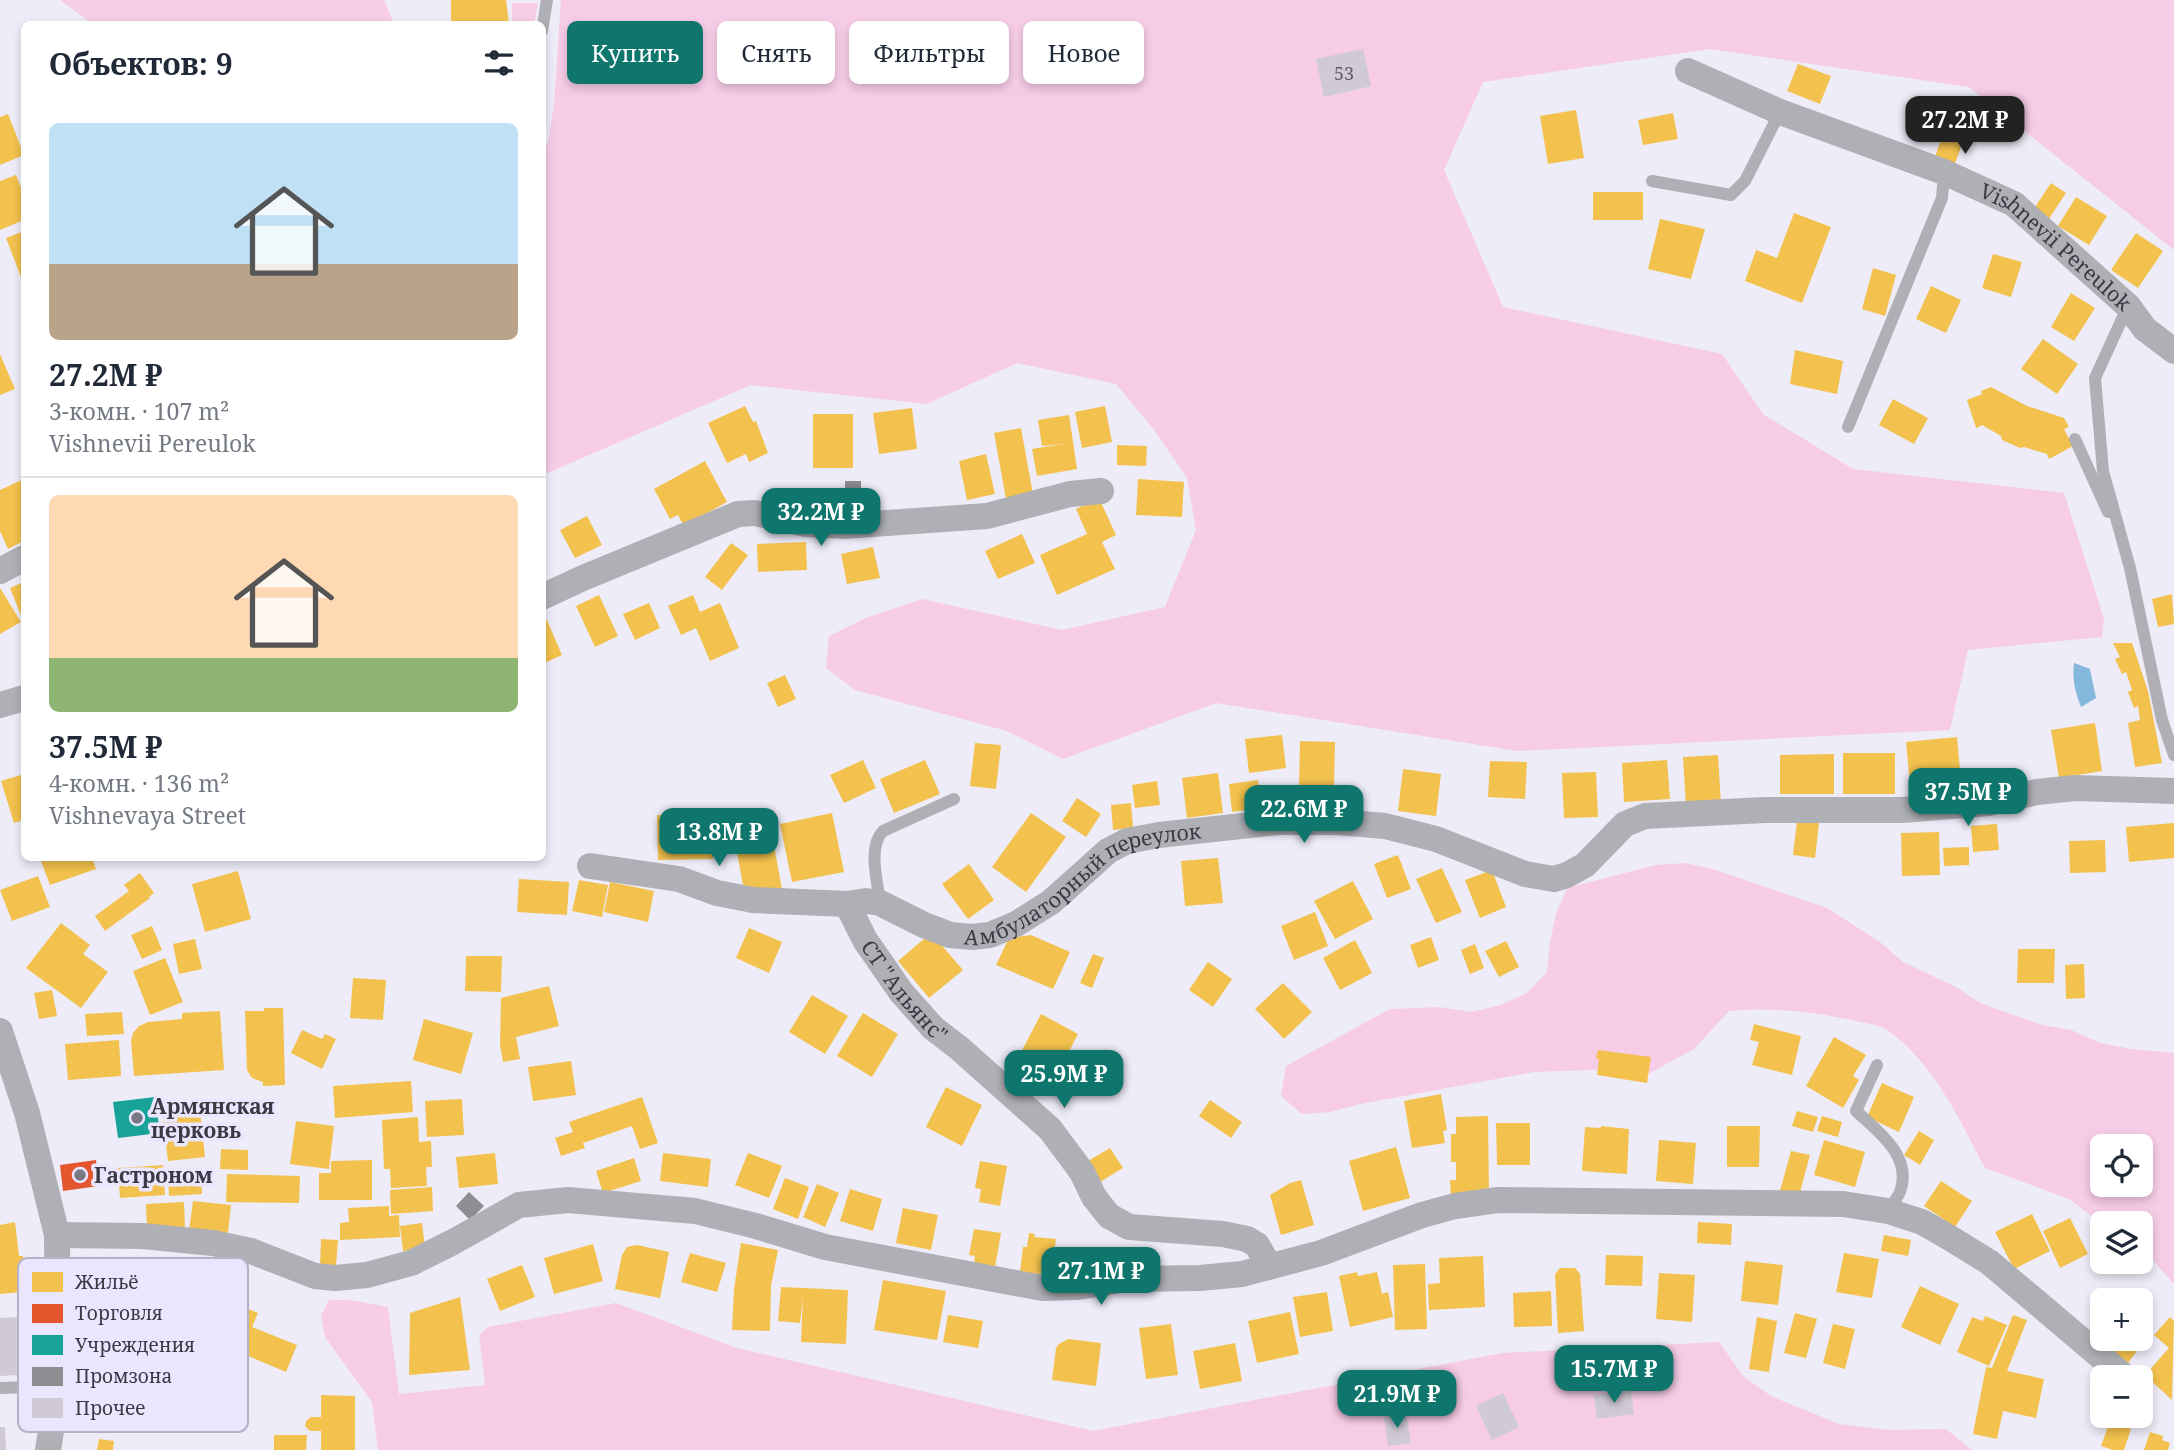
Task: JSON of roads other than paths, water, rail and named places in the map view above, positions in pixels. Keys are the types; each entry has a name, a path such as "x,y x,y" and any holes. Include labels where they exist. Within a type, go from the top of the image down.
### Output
{"street":[{"name":"Vishnevii Pereulok","path":"1688,71 1780,112 1944,172 2014,204 2129,306 2145,329 2174,351"},
{"path":"546,595 738,514 755,513 806,524 844,526 987,516 1070,494 1101,491"},
{"path":"0,571 21,560"},
{"path":"0,705 21,699"},
{"name":"Амбулаторный переулок","path":"590,866 679,879 717,893 752,900 880,903 950,935 990,935 1016,924 1051,902 1108,851 1127,841 1279,822 1337,822 1385,826 1436,839 1525,874 1554,879 1585,865 1625,824 1645,816 1765,810 1902,810 1988,803 2038,792 2075,788 2174,791"},
{"name":"СТ \"Альянс\"","path":"847,904 865,940 901,992 933,1028 960,1048 1050,1129 1082,1172 1094,1197 1109,1216 1129,1227 1223,1234 1247,1239 1257,1245 1269,1266"},
{"path":"0,1031 37,1148 57,1235 57,1258"},
{"path":"57,1235 142,1236 213,1243 251,1251 315,1276 335,1278 368,1275 411,1263 519,1205 568,1199 695,1211 825,1247 1042,1288 1078,1287 1126,1279 1200,1278 1242,1274 1321,1253 1422,1214 1498,1200 1843,1204 1888,1211 1922,1222 1989,1262 2111,1365"},
{"path":"48,1450 51,1432"}],"lane":[{"path":"544,21 547,0"},
{"path":"1652,181 1731,195 1745,181 1780,112"},
{"path":"1848,427 1942,198 1944,172"},
{"path":"2129,306 2095,378 2103,471 2126,550 2162,720 2174,755"},
{"path":"2076,439 2126,550"},
{"path":"880,903 875,856 876,838 883,831 954,799"},
{"path":"1877,1065 1856,1111 1884,1136 1900,1160 1900,1193 1888,1211"},
{"path":"0,1388 18,1387"}],"water":[{"path":"2074,663 2090,669 2096,698 2081,707 2074,685"}],"place":[{"name":"Армянская церковь","path":"137,1118"},
{"name":"Гастроном","path":"80,1175"}]}
